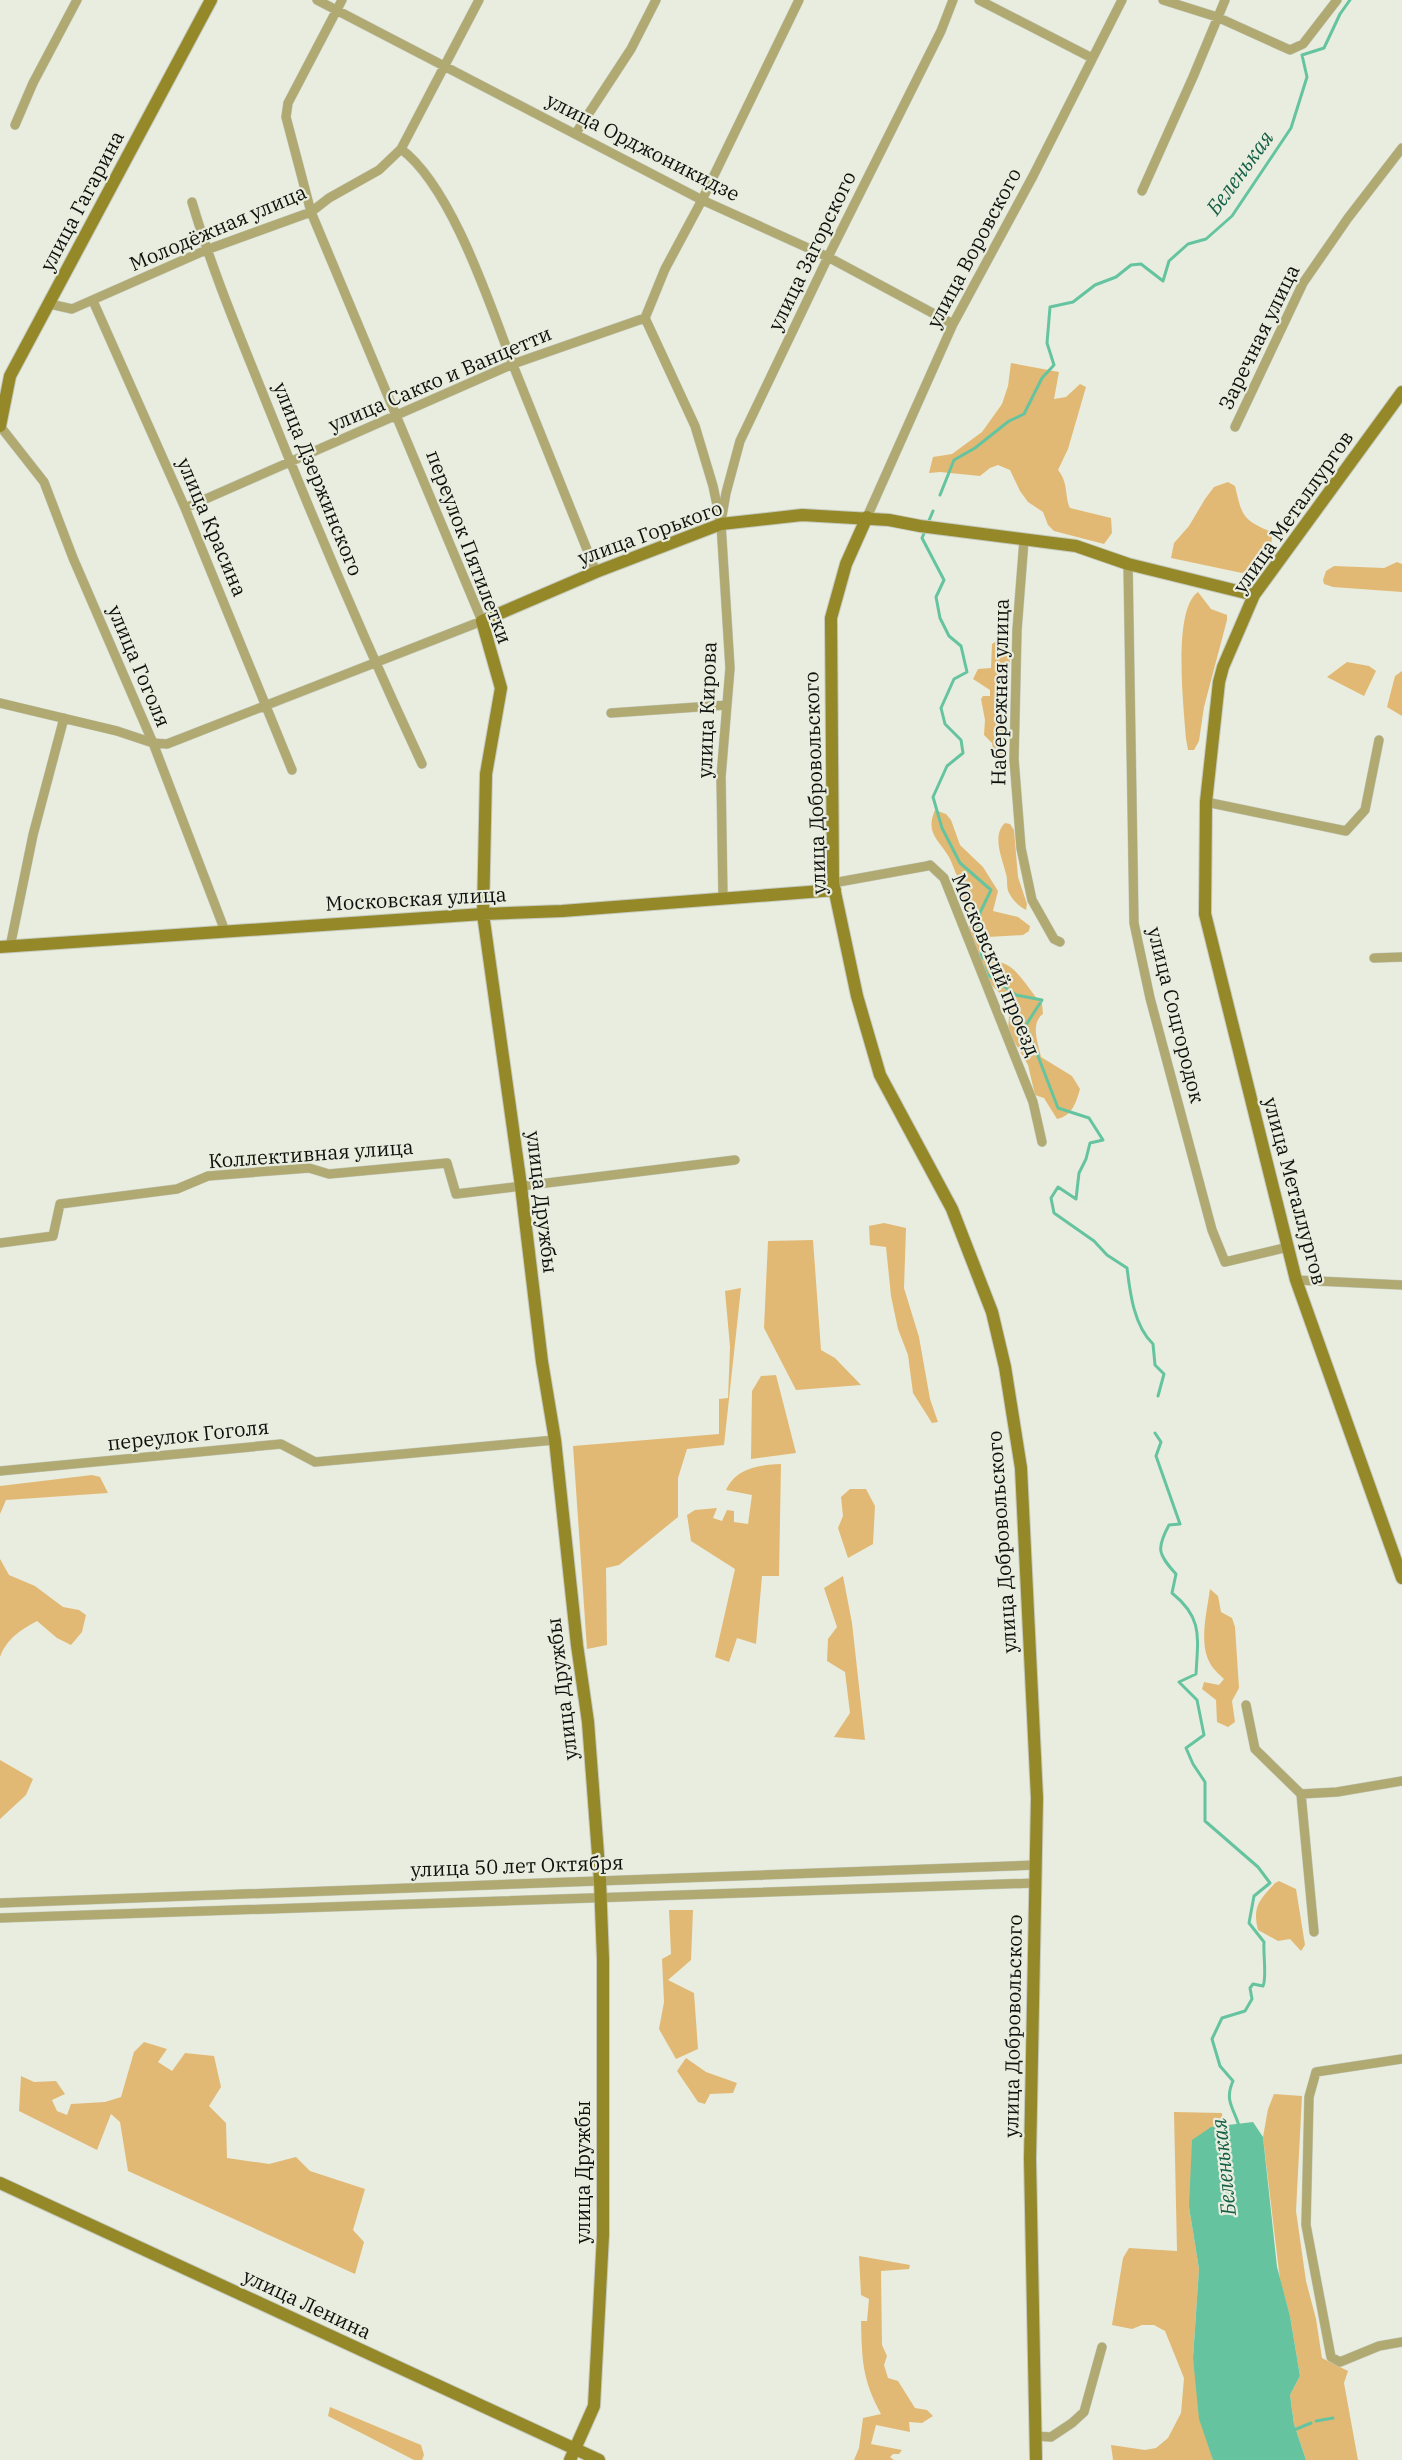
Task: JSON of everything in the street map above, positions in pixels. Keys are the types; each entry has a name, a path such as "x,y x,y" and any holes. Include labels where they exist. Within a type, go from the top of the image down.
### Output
{"street":[{"path":"15,125 33,83 77,0"},
{"name":"улица Гагарина","path":"0,426 10,376 211,0"},
{"name":"улица Орджоникидзе","path":"317,0 444,67 576,132 702,200 828,257 953,324"},
{"name":"переулок Пятилетки","path":"342,0 288,103 286,117 311,212 482,621 501,688 486,774 483,914"},
{"name":"Молодёжная улица","path":"50,304 72,309 93,301 206,250 311,212 330,198 379,170 401,149 479,0"},
{"path":"576,132 631,49 656,0"},
{"path":"721,524 713,486 695,426 645,318 665,269 702,200 799,0"},
{"name":"улица Загорского","path":"721,524 726,493 740,441 828,257 941,31 953,0"},
{"path":"979,0 1092,58"},
{"name":"улица Воровского","path":"867,517 953,324 1033,176 1122,0"},
{"path":"1163,0 1217,17 1290,50 1304,44 1337,0"},
{"path":"1142,191 1225,0"},
{"name":"Заречная улица","path":"1235,427 1303,283 1348,218 1402,148"},
{"path":"401,149 412,158 444,204 484,288 596,572"},
{"name":"улица Дзержинского","path":"192,202 206,250 290,462 374,662 422,764"},
{"name":"улица Красина","path":"93,301 185,508 292,770"},
{"name":"улица Сакко и Ванцетти","path":"185,508 513,364 645,318"},
{"name":"улица Металлургов","path":"1402,392 1254,595 1223,667 1206,802 1205,914 1296,1280 1402,1578"},
{"name":"улица Гоголя","path":"0,426 44,482 73,558 153,743 225,931"},
{"name":"улица Горького","path":"153,743 167,744 266,706 482,621 596,572 721,524 802,515 867,517 933,528 1076,546 1128,564 1254,595"},
{"name":"улица Добровольского","path":"867,517 846,564 831,618 834,886 857,996 880,1075 952,1209 992,1312 1005,1367 1021,1468 1037,1798 1030,2159 1036,2460"},
{"name":"улица Кирова","path":"721,524 730,668 721,777 723,898"},
{"name":"Набережная улица","path":"1024,540 1017,630 1014,759 1021,848 1032,900 1054,939 1060,942"},
{"name":"улица Соцгородок","path":"1128,564 1134,923 1150,998 1212,1230 1225,1262 1288,1247"},
{"path":"0,703 117,731 153,743"},
{"path":"611,713 727,705"},
{"path":"5,947 64,718"},
{"path":"1206,802 1346,831 1365,810 1379,740"},
{"name":"Московский проезд","path":"834,886 927,866 944,878 1033,1102 1042,1142"},
{"name":"Московская улица","path":"5,947 483,914 562,911 834,886"},
{"name":"улица Дружбы","path":"483,914 521,1186 542,1362 555,1440 576,1645 588,1722 601,1898 603,2246 594,2406 572,2455"},
{"path":"1374,958 1402,957"},
{"name":"Коллективная улица","path":"0,1242 53,1236 60,1204 177,1189 208,1176 309,1168 329,1174 447,1162 456,1194 735,1160"},
{"path":"1296,1280 1402,1285"},
{"name":"переулок Гоголя","path":"0,1471 280,1444 315,1462 555,1440"},
{"path":"1246,1705 1255,1749 1301,1794 1314,1932"},
{"path":"1301,1794 1337,1792 1402,1781"},
{"name":"улица 50 лет Октября","path":"0,1903 1036,1865"},
{"name":"улица 50 лет Октября","path":"0,1918 1035,1883"},
{"path":"1402,2060 1316,2072 1309,2097 1306,2225 1331,2357 1340,2362 1379,2346 1402,2342"},
{"name":"улица Ленина","path":"0,2183 572,2455 599,2460"},
{"path":"1035,2436 1051,2437 1072,2423 1083,2412 1102,2347"}],"shaded area":[{"path":"1011,363 1059,372 1054,399 1066,397 1080,384 1086,387 1068,449 1058,470 1064,480 1070,508 1111,518 1112,533 1104,544 1054,531 1048,525 1043,512 1028,502 1020,491 1010,470 998,465 980,476 929,473 933,457 952,454 982,432 1002,404 1008,386"},
{"path":"1228,482 1235,486 1241,509 1248,519 1269,531 1272,538 1271,546 1256,565 1242,573 1171,558 1174,543 1189,526 1214,487"},
{"path":"1397,562 1402,564 1402,592 1333,587 1324,584 1326,571 1334,566 1384,568"},
{"path":"1198,592 1211,609 1227,615 1227,620 1204,707 1199,741 1194,750 1188,750 1182,684 1182,638 1190,602"},
{"path":"1000,639 1006,643 1010,657 1009,676 1002,691 999,710 1005,726 1006,766 1002,772 997,771 992,743 984,735 985,720 981,699 983,696 990,696 990,690 973,679 978,669 991,668 992,644"},
{"path":"1347,662 1369,666 1376,671 1364,696 1327,677"},
{"path":"1402,671 1402,716 1387,707 1395,676"},
{"path":"935,810 946,814 951,820 960,845 983,867 998,891 993,911 1018,917 1030,926 1029,931 1023,935 988,937 985,949 991,961 1000,962 1014,970 1042,1004 1043,1014 1036,1028 1041,1057 1072,1076 1080,1089 1073,1108 1062,1117 1057,1119 1044,1098 1035,1095 1028,1065 1008,1031 1010,1003 988,982 969,930 970,911 962,904 965,887 932,830"},
{"path":"1005,823 1010,824 1014,830 1018,877 1027,904 1026,910 1014,901 1008,891 1007,876 998,841 1001,828"},
{"path":"884,1223 906,1228 904,1288 919,1337 930,1399 938,1422 932,1423 913,1393 908,1355 898,1329 891,1296 886,1247 870,1245 869,1226"},
{"path":"813,1240 821,1350 835,1358 861,1385 796,1390 764,1328 768,1241"},
{"path":"741,1288 724,1445 687,1449 678,1478 678,1517 619,1565 606,1568 607,1645 587,1649 573,1446 719,1434 719,1399 728,1398 730,1347 725,1291"},
{"path":"776,1375 796,1453 751,1459 752,1391 761,1376"},
{"path":"781,1464 779,1576 762,1576 756,1644 737,1638 729,1662 715,1657 735,1569 691,1541 687,1515 695,1510 717,1508 713,1518 722,1521 727,1510 734,1511 734,1522 748,1524 752,1495 726,1490 742,1472 764,1465"},
{"path":"92,1475 100,1477 108,1493 6,1500 0,1514 0,1486"},
{"path":"850,1489 866,1489 875,1506 873,1544 848,1558 838,1528 843,1516 841,1497"},
{"path":"0,1559 9,1575 35,1586 63,1607 79,1610 86,1615 82,1632 71,1645 57,1638 37,1621 20,1631 3,1650 0,1657"},
{"path":"843,1576 852,1623 865,1740 834,1737 850,1713 845,1672 827,1661 828,1639 837,1627 824,1588"},
{"path":"1210,1589 1218,1596 1221,1612 1232,1618 1235,1627 1239,1688 1232,1701 1235,1722 1228,1727 1217,1722 1216,1700 1202,1689 1204,1682 1219,1685 1224,1679 1211,1665 1205,1648 1204,1638"},
{"path":"0,1760 33,1779 26,1795 0,1819"},
{"path":"1279,1881 1296,1889 1305,1945 1301,1951 1290,1939 1278,1941 1258,1930 1256,1915 1261,1899"},
{"path":"669,1910 693,1910 691,1960 668,1980 694,1993 698,2049 676,2059 659,2029 664,2002 662,1959 671,1954"},
{"path":"144,2042 167,2049 158,2062 172,2071 185,2053 214,2056 221,2087 209,2106 226,2123 227,2158 269,2164 296,2157 310,2171 365,2189 353,2230 364,2242 355,2274 128,2171 120,2122 111,2114 97,2150 19,2111 21,2076 34,2082 56,2081 65,2094 52,2100 57,2111 67,2115 71,2104 105,2102 121,2097 134,2052"},
{"path":"686,2058 706,2072 737,2083 733,2093 710,2094 705,2104 698,2102 677,2071"},
{"path":"1274,2094 1302,2096 1296,2211 1306,2281 1316,2319 1322,2358 1348,2371 1344,2383 1358,2460 1306,2460 1294,2424 1290,2395 1300,2376 1290,2316 1280,2280 1263,2137 1268,2109"},
{"path":"1174,2112 1222,2113 1223,2125 1211,2127 1189,2207 1199,2269 1193,2358 1213,2460 1113,2460 1111,2445 1145,2450 1156,2448 1168,2438 1181,2413 1184,2378 1165,2331 1154,2325 1142,2325 1132,2329 1112,2325 1123,2258 1129,2248 1177,2251"},
{"path":"859,2256 910,2265 909,2269 881,2271 882,2345 887,2356 884,2365 888,2378 898,2381 915,2408 927,2410 933,2416 922,2423 909,2422 910,2432 876,2425 871,2444 902,2450 899,2454 893,2454 890,2457 894,2460 854,2460 859,2448 863,2418 881,2414 870,2390 863,2358 861,2321 867,2321 869,2299 861,2295"},
{"path":"330,2407 421,2445 424,2455 422,2460 414,2460 328,2416"}],"water":[{"path":"1253,2122 1263,2137 1277,2267 1290,2316 1300,2376 1290,2395 1294,2424 1306,2460 1213,2460 1199,2419 1193,2358 1199,2269 1189,2207 1192,2140 1211,2127"}],"waterway":[{"name":"Беленькая","path":"940,495 954,460 975,448 1009,421 1024,414 1042,378 1054,365 1047,343 1050,307 1073,302 1095,285 1116,277 1131,265 1141,264 1163,281 1169,261 1188,244 1206,239 1232,216 1291,128 1307,77 1302,55 1324,48 1340,14 1350,0"},
{"name":"Беленькая","path":"928,523 933,511"},
{"name":"Беленькая","path":"926,529 922,538 944,580 936,597 940,618 949,636 961,646 967,672 954,679 941,708 945,724 961,740 963,753 947,766 933,797 942,828 960,863 991,890 975,923 983,932 981,960"},
{"name":"Беленькая","path":"984,967 987,974 1016,995 1042,1000 1026,1025 1058,1108 1089,1118 1103,1140 1090,1143 1079,1173 1076,1199 1058,1187 1051,1198 1054,1213 1127,1268 1137,1319 1153,1344 1155,1365 1164,1374 1158,1396"},
{"name":"Беленькая","path":"1155,1433 1161,1442 1156,1456 1180,1524 1169,1525 1162,1540 1162,1556 1176,1574 1172,1593 1182,1602 1194,1620 1197,1639 1196,1674 1179,1682 1197,1700 1204,1735 1186,1748 1205,1782 1205,1821 1258,1867 1270,1883 1254,1896 1249,1923 1264,1942 1263,1986 1253,1984 1250,1988 1252,1999 1245,2011 1222,2018 1212,2039 1220,2066 1233,2081 1229,2094 1239,2126"},
{"path":"1316,2421 1333,2418"},
{"path":"1294,2430 1311,2423"}]}
